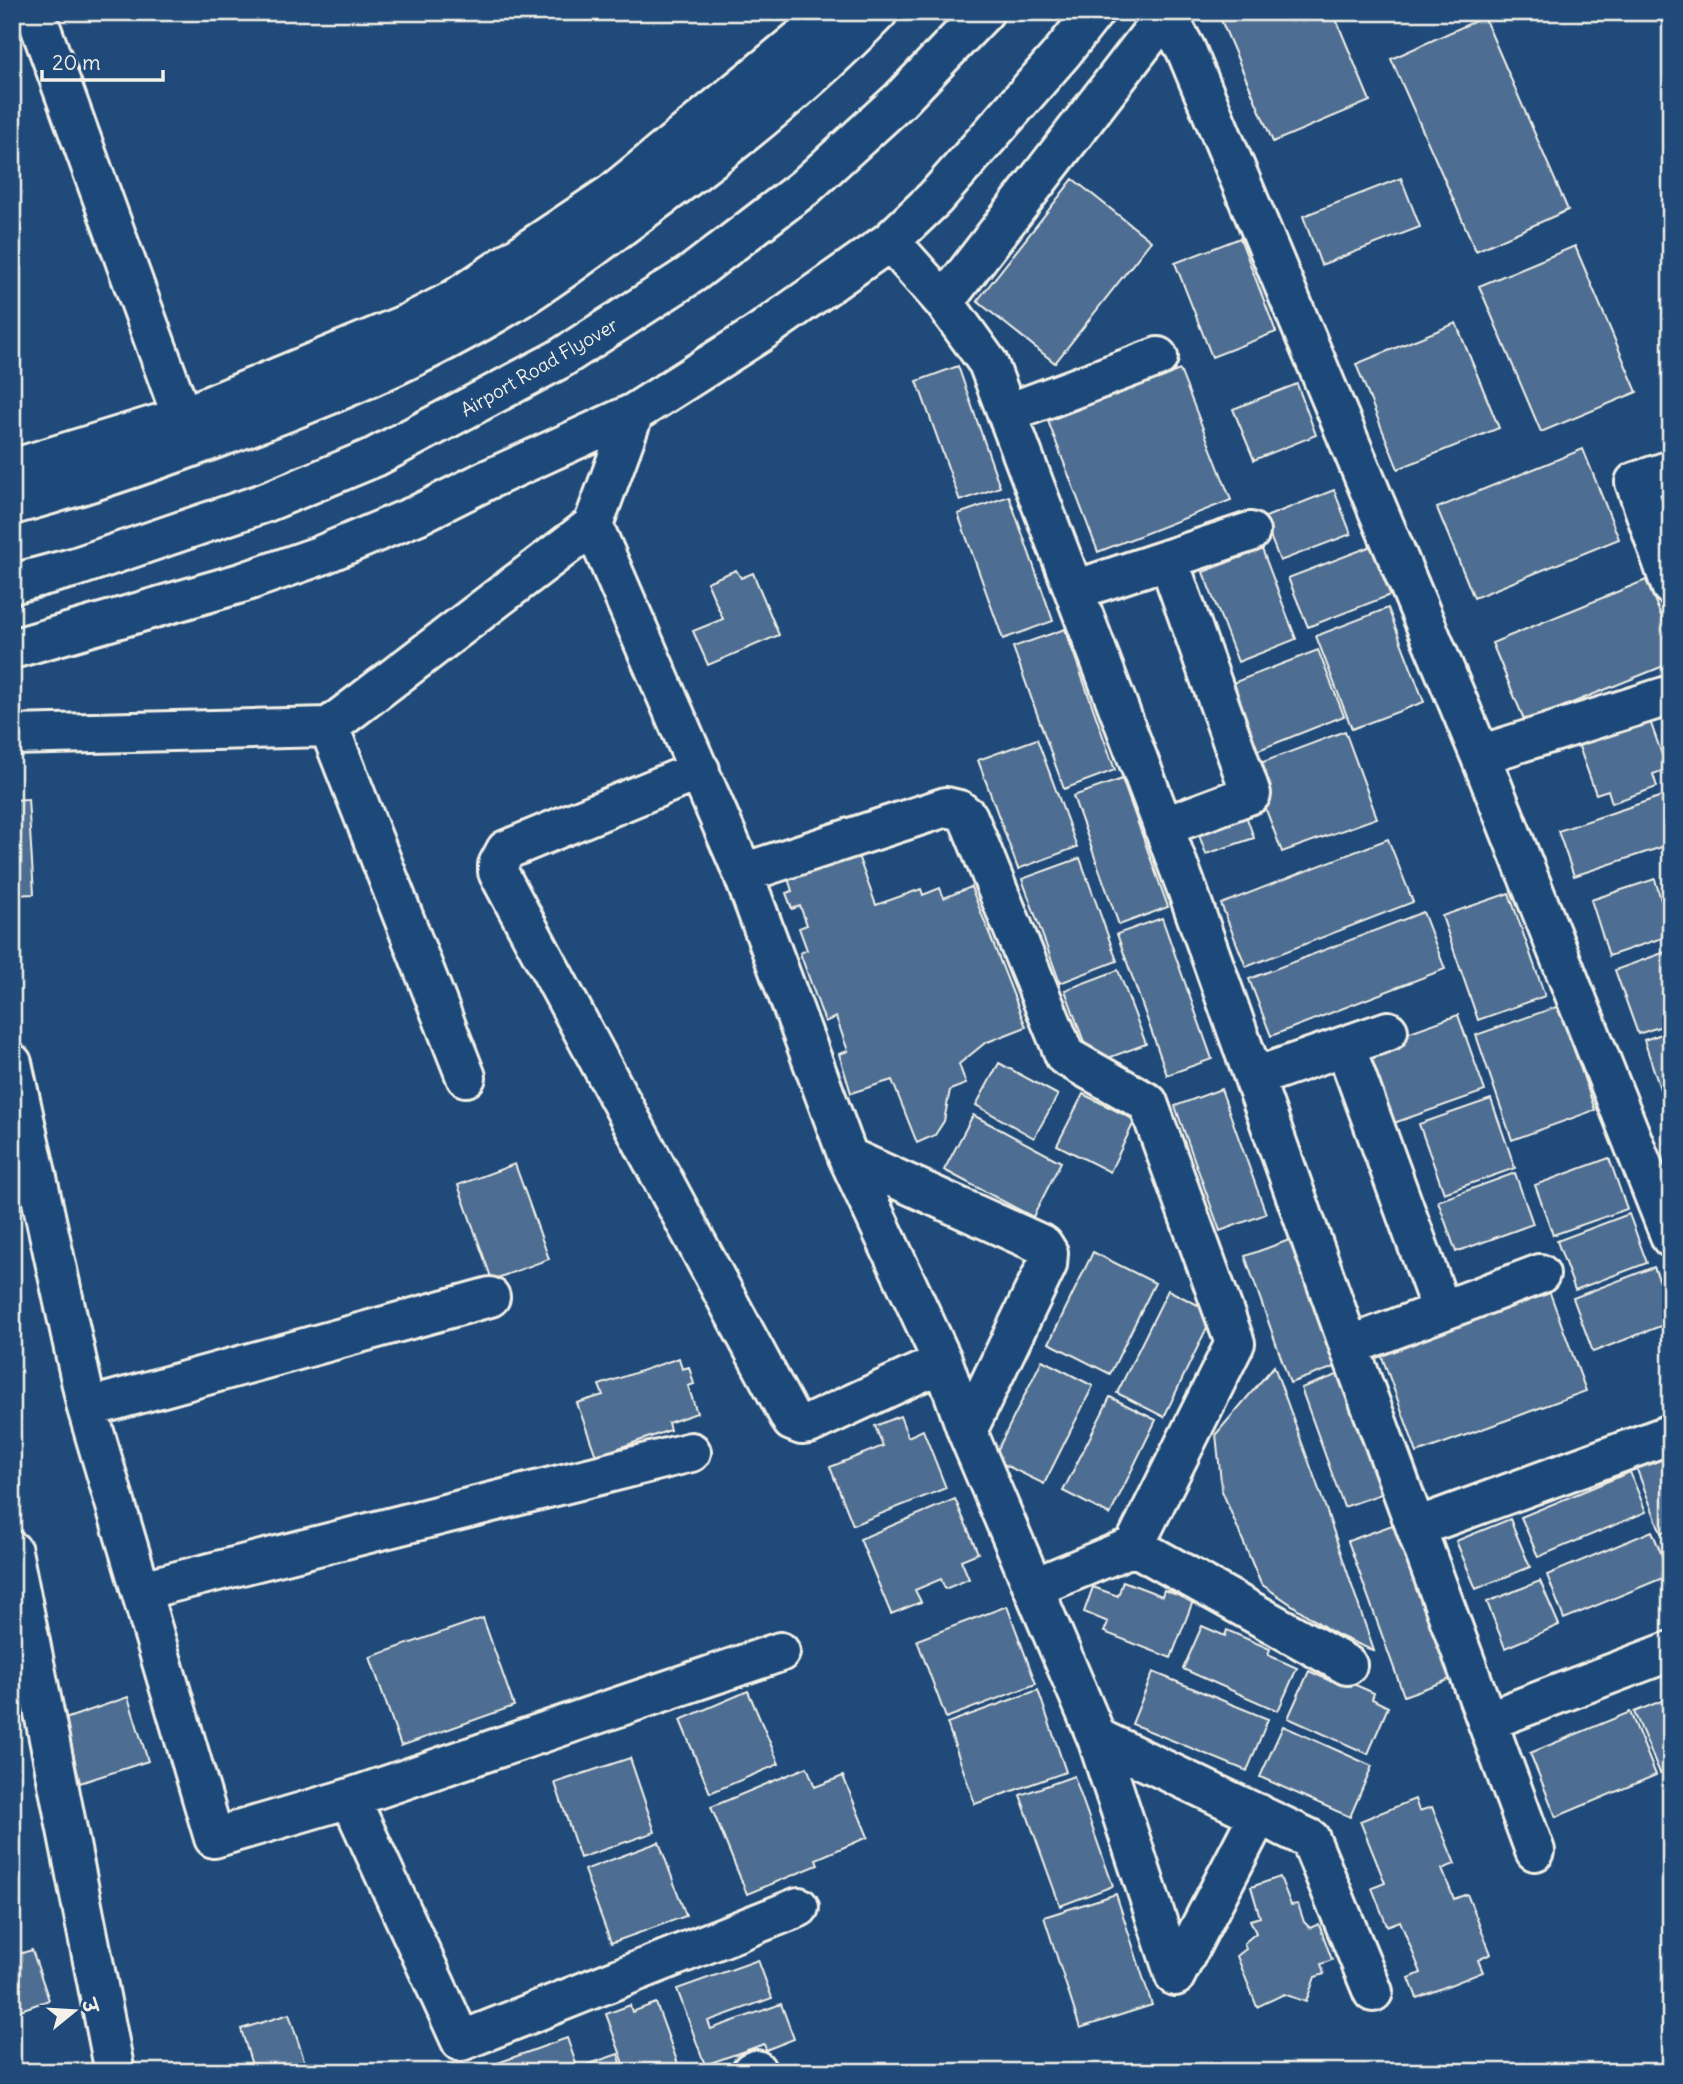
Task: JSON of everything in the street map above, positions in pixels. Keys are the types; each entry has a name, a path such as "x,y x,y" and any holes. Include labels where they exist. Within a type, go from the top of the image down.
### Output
{"street":[{"path":"35,12 182,417"},
{"path":"12,469 182,417 409,323 452,301 613,193 810,31 829,12"},
{"path":"27,501 138,466 298,409 385,370 494,314 543,284 733,144 855,36 877,12"},
{"name":"Airport Road Flyover","path":"12,584 76,567 264,503 375,457 558,360 692,273 805,187 900,100 984,12"},
{"path":"12,649 241,583 319,556 417,515 634,413 758,334 890,241 935,198 1062,53 1094,12"},
{"path":"944,302 1166,13 1186,50 1664,1199 1671,1238"},
{"path":"890,241 944,302 988,363 1255,1077 1349,1346 1535,1851"},
{"path":"1008,413 1158,357"},
{"path":"12,735 330,727 593,526 634,413"},
{"path":"1671,470 1635,482 1671,586"},
{"path":"593,526 743,873 848,1157 943,1362 967,1432 1097,1738 1175,1976 1259,1814"},
{"path":"1075,590 1250,532"},
{"path":"1163,827 1251,794 1168,559"},
{"path":"1480,755 1670,698"},
{"path":"330,727 466,1077"},
{"path":"700,770 506,850 498,865 499,872 792,1421 802,1425 809,1424 943,1362"},
{"path":"743,873 946,807 964,813 968,817 1065,1056 1148,1103 1234,1343 1134,1546 1035,1587"},
{"path":"1255,1077 1388,1031"},
{"path":"1345,1046 1441,1310"},
{"path":"12,1063 87,1408 214,1838 350,1798 780,1652"},
{"path":"848,1157 1043,1245 1048,1253 1047,1265 967,1432"},
{"path":"1349,1346 1540,1274"},
{"path":"87,1408 490,1297"},
{"path":"1417,1527 1671,1434"},
{"path":"142,1590 691,1452"},
{"path":"1134,1546 1347,1665"},
{"path":"12,1550 115,2072"},
{"path":"1487,1721 1671,1651"},
{"path":"1097,1738 1310,1839 1373,1992"},
{"path":"350,1798 461,2041 799,1907"}],"building":[{"path":"1333,12 1370,101 1273,142 1218,13"},
{"path":"1484,17 1568,210 1476,251 1391,59"},
{"path":"1401,178 1420,227 1321,265 1303,216"},
{"path":"1073,179 1151,241 1055,363 977,301"},
{"path":"1240,238 1276,332 1212,357 1175,263"},
{"path":"1575,246 1637,392 1541,432 1479,286"},
{"path":"1456,323 1499,428 1398,469 1356,364"},
{"path":"958,366 1000,487 960,501 917,381"},
{"path":"1180,370 1231,500 1098,552 1048,421"},
{"path":"1297,384 1316,435 1254,460 1233,409"},
{"path":"1583,449 1619,539 1474,598 1437,508"},
{"path":"1334,490 1351,534 1280,561 1263,518"},
{"path":"1009,496 1053,621 1003,639 958,514"},
{"path":"1374,545 1393,594 1308,627 1288,578"},
{"path":"1262,549 1296,639 1238,662 1203,572"},
{"path":"736,570 741,578 753,573 779,635 708,665 693,631 723,619 707,582"},
{"path":"1646,580 1671,639 1671,663 1525,722 1492,643"},
{"path":"1388,608 1424,702 1352,729 1316,636"},
{"path":"1065,629 1115,770 1064,789 1013,647"},
{"path":"1318,650 1344,716 1251,753 1225,686"},
{"path":"1649,718 1667,769 1653,774 1657,787 1612,803 1608,790 1596,794 1578,744"},
{"path":"1345,731 1377,818 1282,852 1250,767"},
{"path":"1037,739 1077,847 1018,869 978,760"},
{"path":"1122,779 1168,907 1119,925 1073,796"},
{"path":"1671,793 1671,844 1574,876 1558,831"},
{"path":"28,799 34,894 12,895 12,800"},
{"path":"1242,804 1254,838 1206,854 1194,821"},
{"path":"1388,839 1413,902 1246,967 1221,904"},
{"path":"857,853 876,905 921,889 923,895 940,888 944,898 971,887 1026,1027 985,1043 959,1064 966,1084 950,1090 944,1121 935,1135 917,1143 892,1080 851,1093 839,1054 848,1051 836,1017 825,1022 800,953 807,950 799,928 807,925 800,906 792,909 786,893 792,891 787,875"},
{"path":"1080,858 1117,961 1060,983 1022,879"},
{"path":"1655,879 1671,935 1609,956 1591,900"},
{"path":"1671,889 1671,914 1663,892"},
{"path":"1509,893 1545,996 1478,1020 1442,916"},
{"path":"1423,912 1445,969 1271,1036 1249,979"},
{"path":"1162,918 1212,1059 1167,1075 1117,934"},
{"path":"1671,950 1671,1023 1638,1034 1615,970"},
{"path":"1118,970 1146,1044 1092,1064 1065,990"},
{"path":"1559,1006 1595,1110 1512,1140 1476,1035"},
{"path":"1458,1015 1485,1091 1394,1123 1367,1047"},
{"path":"1671,1031 1671,1103 1665,1104 1644,1040"},
{"path":"999,1063 1058,1095 1034,1138 976,1105"},
{"path":"1221,1089 1266,1214 1220,1231 1175,1106"},
{"path":"1083,1094 1135,1120 1110,1172 1057,1145"},
{"path":"1491,1099 1515,1168 1444,1193 1419,1124"},
{"path":"973,1115 1061,1162 1033,1217 944,1170"},
{"path":"1609,1158 1627,1209 1553,1235 1535,1185"},
{"path":"515,1164 549,1259 492,1280 458,1185"},
{"path":"1515,1173 1533,1224 1456,1252 1438,1201"},
{"path":"1629,1214 1647,1263 1575,1290 1557,1241"},
{"path":"1292,1239 1338,1366 1290,1383 1245,1256"},
{"path":"1093,1252 1155,1283 1110,1374 1049,1343"},
{"path":"1654,1267 1671,1308 1671,1322 1593,1352 1573,1298"},
{"path":"1168,1290 1214,1313 1164,1417 1117,1393"},
{"path":"1550,1293 1586,1391 1417,1453 1381,1354"},
{"path":"679,1358 682,1369 689,1367 694,1384 688,1386 697,1413 668,1423 670,1430 596,1456 577,1403 603,1395 599,1385"},
{"path":"1042,1360 1093,1386 1044,1484 993,1459"},
{"path":"1274,1366 1374,1651 1335,1634 1261,1584 1222,1491 1216,1434"},
{"path":"1348,1371 1390,1491 1344,1507 1301,1388"},
{"path":"1110,1397 1156,1420 1110,1515 1063,1491"},
{"path":"900,1416 908,1437 923,1430 946,1488 853,1525 830,1467 883,1446 875,1426"},
{"path":"1671,1445 1671,1529 1661,1533 1633,1459"},
{"path":"1630,1472 1646,1512 1538,1557 1521,1517"},
{"path":"955,1499 978,1553 961,1560 969,1579 945,1589 941,1579 915,1590 921,1602 891,1614 860,1539"},
{"path":"1510,1519 1530,1567 1476,1589 1456,1541"},
{"path":"1395,1524 1451,1679 1404,1696 1348,1541"},
{"path":"1652,1531 1670,1575 1564,1619 1547,1575"},
{"path":"1123,1581 1162,1596 1164,1590 1193,1601 1171,1658 1104,1632 1108,1622 1084,1612 1093,1587 1118,1596"},
{"path":"1540,1581 1559,1625 1505,1648 1487,1602"},
{"path":"1007,1606 1036,1684 946,1718 917,1640"},
{"path":"483,1618 514,1706 401,1746 370,1657"},
{"path":"1202,1626 1225,1636 1227,1630 1270,1649 1268,1655 1297,1668 1278,1711 1183,1669"},
{"path":"1309,1671 1330,1681 1333,1675 1374,1693 1372,1699 1388,1707 1368,1754 1288,1718"},
{"path":"1153,1672 1268,1719 1247,1771 1132,1724"},
{"path":"1038,1690 1066,1772 975,1804 947,1723"},
{"path":"748,1691 779,1764 710,1793 680,1720"},
{"path":"128,1697 148,1761 80,1783 65,1719"},
{"path":"1671,1697 1671,1769 1660,1773 1634,1712"},
{"path":"1630,1712 1656,1775 1556,1817 1530,1753"},
{"path":"1283,1726 1372,1766 1350,1817 1260,1777"},
{"path":"630,1758 655,1832 580,1858 555,1783"},
{"path":"807,1767 815,1787 843,1776 868,1837 816,1859 818,1865 747,1894 711,1807"},
{"path":"1074,1776 1113,1886 1060,1906 1020,1795"},
{"path":"1415,1799 1419,1811 1432,1807 1455,1864 1442,1869 1454,1899 1467,1894 1491,1954 1478,1960 1483,1972 1417,1998 1409,1978 1421,1973 1400,1921 1387,1926 1372,1888 1385,1883 1360,1821"},
{"path":"659,1842 686,1916 611,1943 584,1870"},
{"path":"1280,1877 1291,1905 1298,1904 1304,1922 1310,1928 1319,1924 1332,1960 1321,1964 1324,1974 1315,1977 1306,2002 1284,1994 1257,2007 1237,1956 1246,1949 1244,1943 1256,1933 1250,1920 1260,1917 1251,1887"},
{"path":"1116,1894 1152,2005 1080,2028 1044,1917"},
{"path":"32,1950 49,2000 12,2013 12,1956"},
{"path":"758,1960 772,1998 708,2021 711,2029 781,2004 794,2039 766,2050 764,2044 705,2065 677,1989"},
{"path":"656,2003 681,2072 627,2072 606,2014 630,2005 632,2012"},
{"path":"289,2014 308,2072 254,2072 241,2029"},
{"path":"567,2038 579,2072 494,2072 492,2065"},
{"path":"618,2054 624,2072 585,2072 583,2066"}]}
